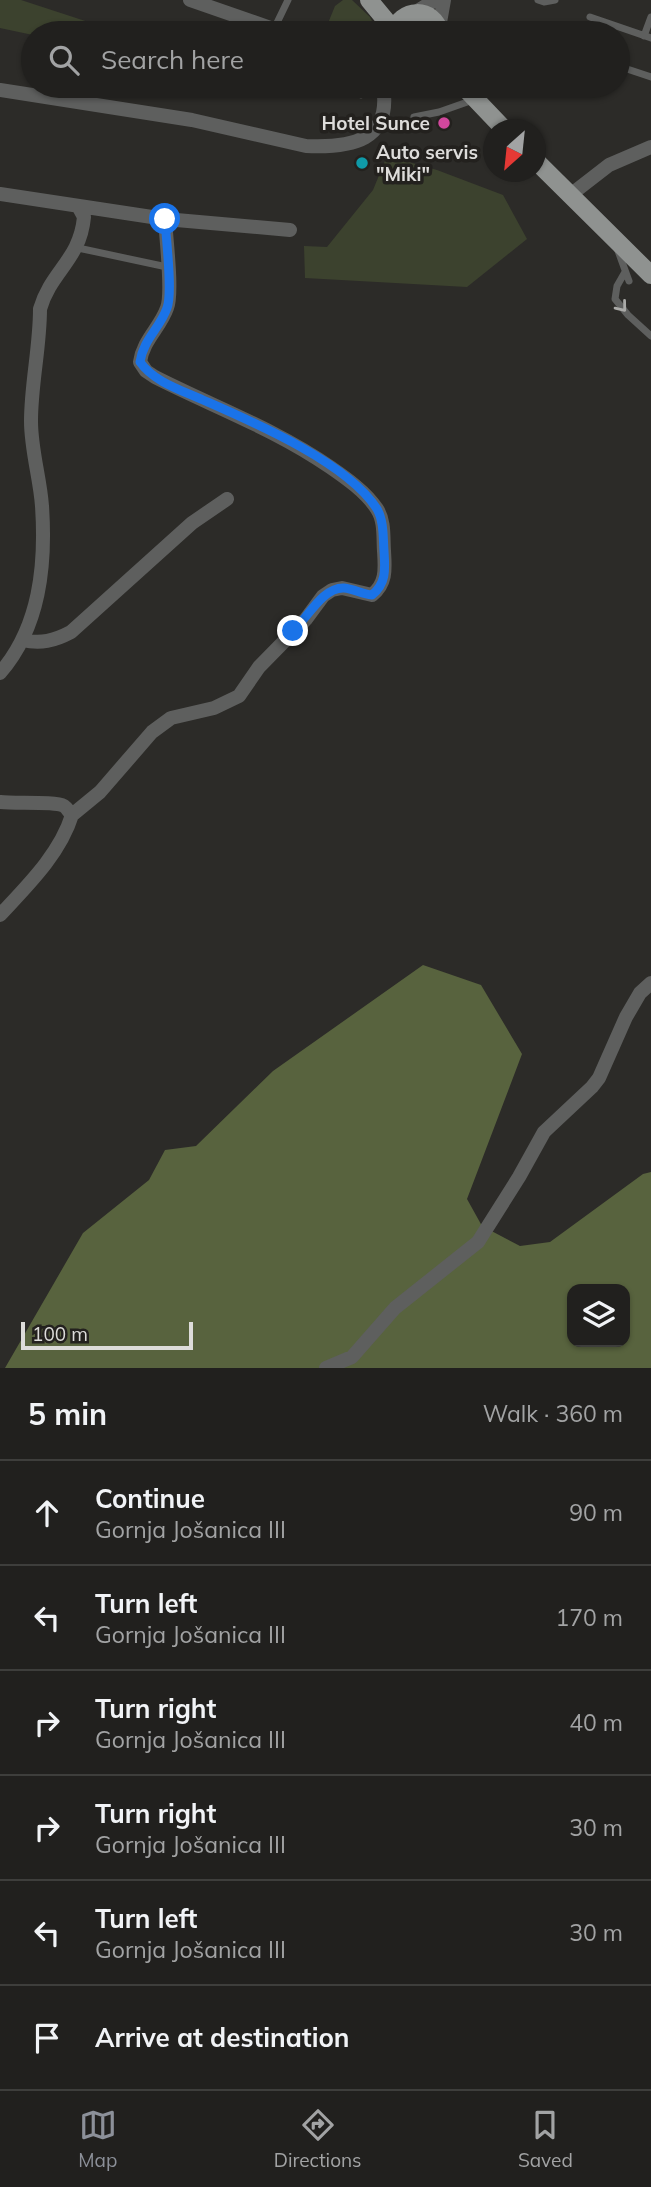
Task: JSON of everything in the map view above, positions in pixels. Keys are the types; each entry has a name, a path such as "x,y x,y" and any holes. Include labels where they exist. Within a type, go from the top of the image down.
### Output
{"main road":[{"path":"369,0 385,21"},
{"path":"379,0 430,16 433,21"},
{"path":"399,21 414,12"},
{"path":"475,98 495,119"},
{"path":"546,172 651,275"}],"street":[{"path":"190,0 250,21"},
{"path":"414,12 435,0"},
{"path":"441,21 444,0"},
{"path":"0,90 21,93"},
{"path":"51,98 192,120 306,146 324,147 363,139 372,134 384,114 383,98"},
{"path":"569,196 609,165 651,147"},
{"path":"0,194 165,219 290,230"},
{"path":"0,673 22,640 35,606 43,571 42,505 31,421 40,309 46,292 78,248 84,217 78,206"},
{"path":"0,915 54,851 72,815 100,792 152,732 171,718 214,708 239,696 260,667 306,619 323,596 342,588 372,595 382,583 385,573 382,523 377,510 356,486 303,449 247,419 164,382 146,371 140,362 143,347 162,318 170,297 165,219"},
{"path":"22,640 44,643 57,640 71,632 192,523 227,499"},
{"path":"0,802 17,805 54,804 63,806 72,815"},
{"path":"326,1368 352,1357 395,1308 478,1242 544,1132 599,1078 626,1017 640,993 651,983"}],"lane":[{"path":"282,21 288,0"},
{"path":"538,0 555,0"},
{"path":"590,17 602,21"},
{"path":"630,31 648,37 651,17"},
{"path":"630,70 651,77"},
{"path":"414,117 439,112 460,98"},
{"path":"615,241 629,281"},
{"path":"78,248 167,267"},
{"path":"625,272 617,286 615,299 628,315 651,335"}],"green space":[{"path":"0,0 21,0 85,21 21,21 21,32 0,28"},
{"path":"343,0 352,0 372,21 329,21 335,6"},
{"path":"387,156 437,170 503,195 527,239 467,287 305,278 304,246 327,247 373,190"},
{"path":"423,965 481,985 522,1054 467,1199 482,1226 520,1246 550,1242 643,1174 651,1172 651,1368 5,1368 83,1233 149,1180 165,1150 196,1146 273,1071"}],"place":[{"name":"Hotel Sunce","path":"444,123"},
{"name":"Auto servis \"Miki\"","path":"362,163"}],"route":[{"path":"165,219 170,297 168,307 143,347 140,362 146,371 303,449 356,486 377,510 382,523 385,573 377,591 372,595 342,588 332,590 323,596 293,631"}]}
